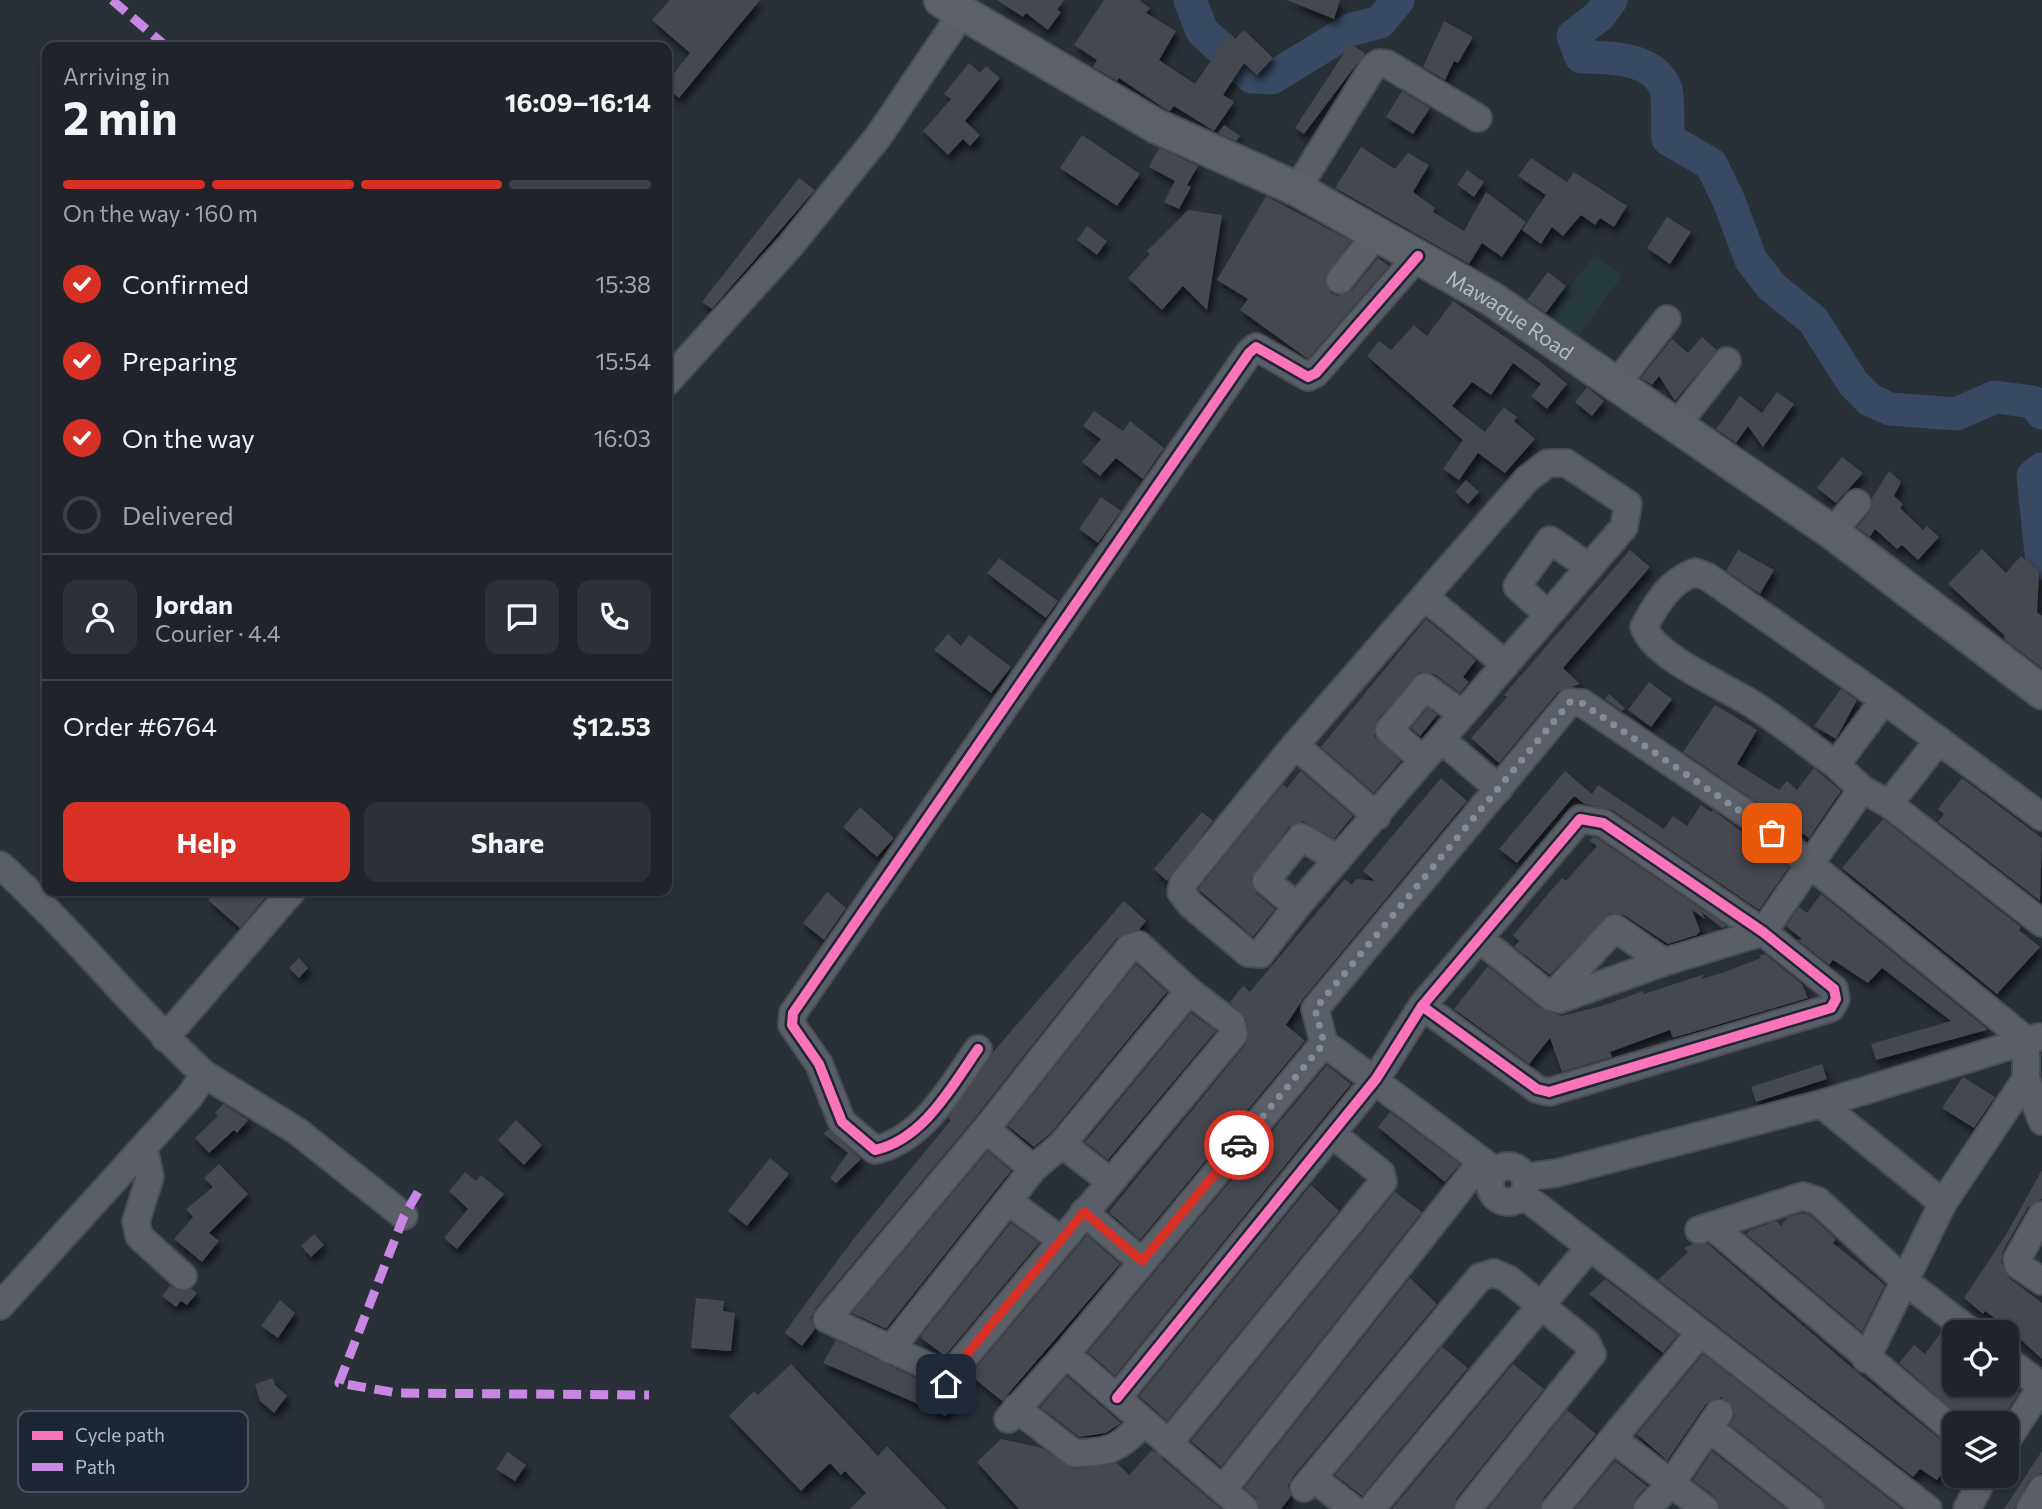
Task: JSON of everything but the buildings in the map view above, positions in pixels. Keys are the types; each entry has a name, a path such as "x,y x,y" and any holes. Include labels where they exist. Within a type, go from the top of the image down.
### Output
{"main road":[{"name":"Mawaque Road","path":"952,7 1156,126 1297,189 1378,232 1492,299 1832,532 2042,692"}],"street":[{"path":"672,376 790,246 878,137 952,7"},
{"path":"1297,189 1373,67 1379,63 1387,64 1478,118"},
{"path":"1340,280 1378,232"},
{"path":"978,1049 930,1114 904,1137 888,1147 875,1150 842,1122 820,1064 792,1025 793,1013 1248,353 1256,347 1297,373 1308,377 1316,373 1418,256"},
{"path":"1617,383 1667,319"},
{"path":"1678,424 1727,361"},
{"path":"1548,463 1566,463 1628,504 1624,527 1461,713 1377,816 1297,906 1260,954 1248,953 1190,904 1181,892 1182,884 1295,745 1425,597 1527,479 1548,463"},
{"path":"1832,532 1857,503"},
{"path":"1547,614 1517,586 1550,540 1589,567"},
{"path":"2042,817 1884,700 1708,577 1695,572 1682,577 1653,611 1644,627 1648,640 1696,673 1755,706 1836,765 1862,789 1889,804 2042,923"},
{"path":"1425,597 1504,663"},
{"path":"1423,760 1389,730 1425,687 1461,713"},
{"path":"1836,765 1884,700"},
{"path":"1570,702 1582,703 1753,818 2034,1038 1821,1104 1557,1173 1524,1186 1513,1202 1496,1198 1490,1188 1489,1166 1376,1079 1324,1043 1315,1009 1570,702"},
{"path":"1441,739 1499,789"},
{"path":"1889,804 1939,740"},
{"path":"1295,745 1377,816"},
{"path":"1481,940 1551,997 1565,998 1664,962 1763,932 1862,789"},
{"path":"1117,1398 1376,1079 1422,1006 1481,940 1580,819 1587,818 1603,823 1763,932 1834,989 1836,999 1831,1008 1549,1092 1537,1090 1422,1006"},
{"path":"1297,906 1266,881 1301,837 1338,859"},
{"path":"0,865 44,905 165,1038 204,1074 297,1131 404,1216"},
{"path":"165,1038 288,896"},
{"path":"1551,997 1608,922 1664,962"},
{"path":"1139,945 1189,991 1231,1023 1234,1034 1084,1212 948,1380 827,1319 986,1129 1129,948 1139,945"},
{"path":"890,1350 1010,1202 1033,1169 1062,1144 1189,991"},
{"path":"1866,1359 1943,1203 2026,1079 2034,1038"},
{"path":"1143,1423 1121,1446 1107,1452 1074,1454 1012,1414 1066,1354 1324,1043"},
{"path":"0,1306 144,1149 190,1096 204,1074"},
{"path":"2026,1079 2042,1121"},
{"path":"1821,1104 1943,1203"},
{"path":"986,1129 1033,1169"},
{"path":"1168,1444 1383,1182 1381,1173 1332,1135"},
{"path":"1062,1144 1111,1182"},
{"path":"144,1149 150,1177 136,1221 139,1236 183,1276"},
{"path":"1224,1488 1489,1166"},
{"path":"1524,1186 1589,1248 1928,1509"},
{"path":"1942,1420 1706,1228 1803,1196 1818,1201 1906,1282 1955,1320"},
{"path":"1010,1202 1061,1240"},
{"path":"1084,1212 1142,1261"},
{"path":"2042,1215 2017,1259 2018,1265 2042,1282"},
{"path":"1371,1509 1589,1248"},
{"path":"1353,1509 1309,1483 1480,1277 1494,1273 1508,1279 1586,1342 1592,1354 1468,1509"},
{"path":"1555,1509 1699,1334"},
{"path":"1066,1354 1143,1423 1224,1488 1245,1509"},
{"path":"2019,1369 2042,1386 2019,1421"},
{"path":"1647,1509 1672,1482 1714,1420 1811,1509"},
{"path":"1613,1439 1705,1509"},
{"path":"1967,1509 1978,1488"},
{"path":"2030,1509 2042,1489"}],"green space":[{"path":"1594,255 1622,276 1574,342 1545,321"}],"waterway":[{"path":"1190,0 1202,31 1252,77 1272,78 1350,30 1380,22 1398,0"},
{"path":"1611,0 1599,16 1573,36 1581,57 1629,61 1651,70 1660,78 1667,94 1668,139 1711,164 1729,201 1751,260 1772,287 1813,320 1853,383 1870,400 1890,409 1956,414 1995,397 2033,402 2042,413"},
{"path":"2042,469 2033,476 2042,563"}],"marked path":[{"path":"112,0 161,42"},
{"path":"418,1192 404,1216 339,1383 397,1393 649,1395"}],"cycle path":[{"path":"978,1049 947,1094 922,1123 908,1135 875,1150 842,1122 819,1064 792,1025 793,1013 1249,353 1256,347 1308,377 1316,373 1418,256"},
{"path":"1117,1398 1376,1079 1422,1006 1580,819 1603,823 1763,932 1834,989 1836,999 1831,1008 1549,1092 1537,1089 1422,1006"}],"way so far":[{"path":"1239,1145 1324,1043 1315,1009 1570,702 1582,703 1772,833"}],"route":[{"path":"946,1384 949,1376 1084,1212 1142,1261 1239,1145"}]}
